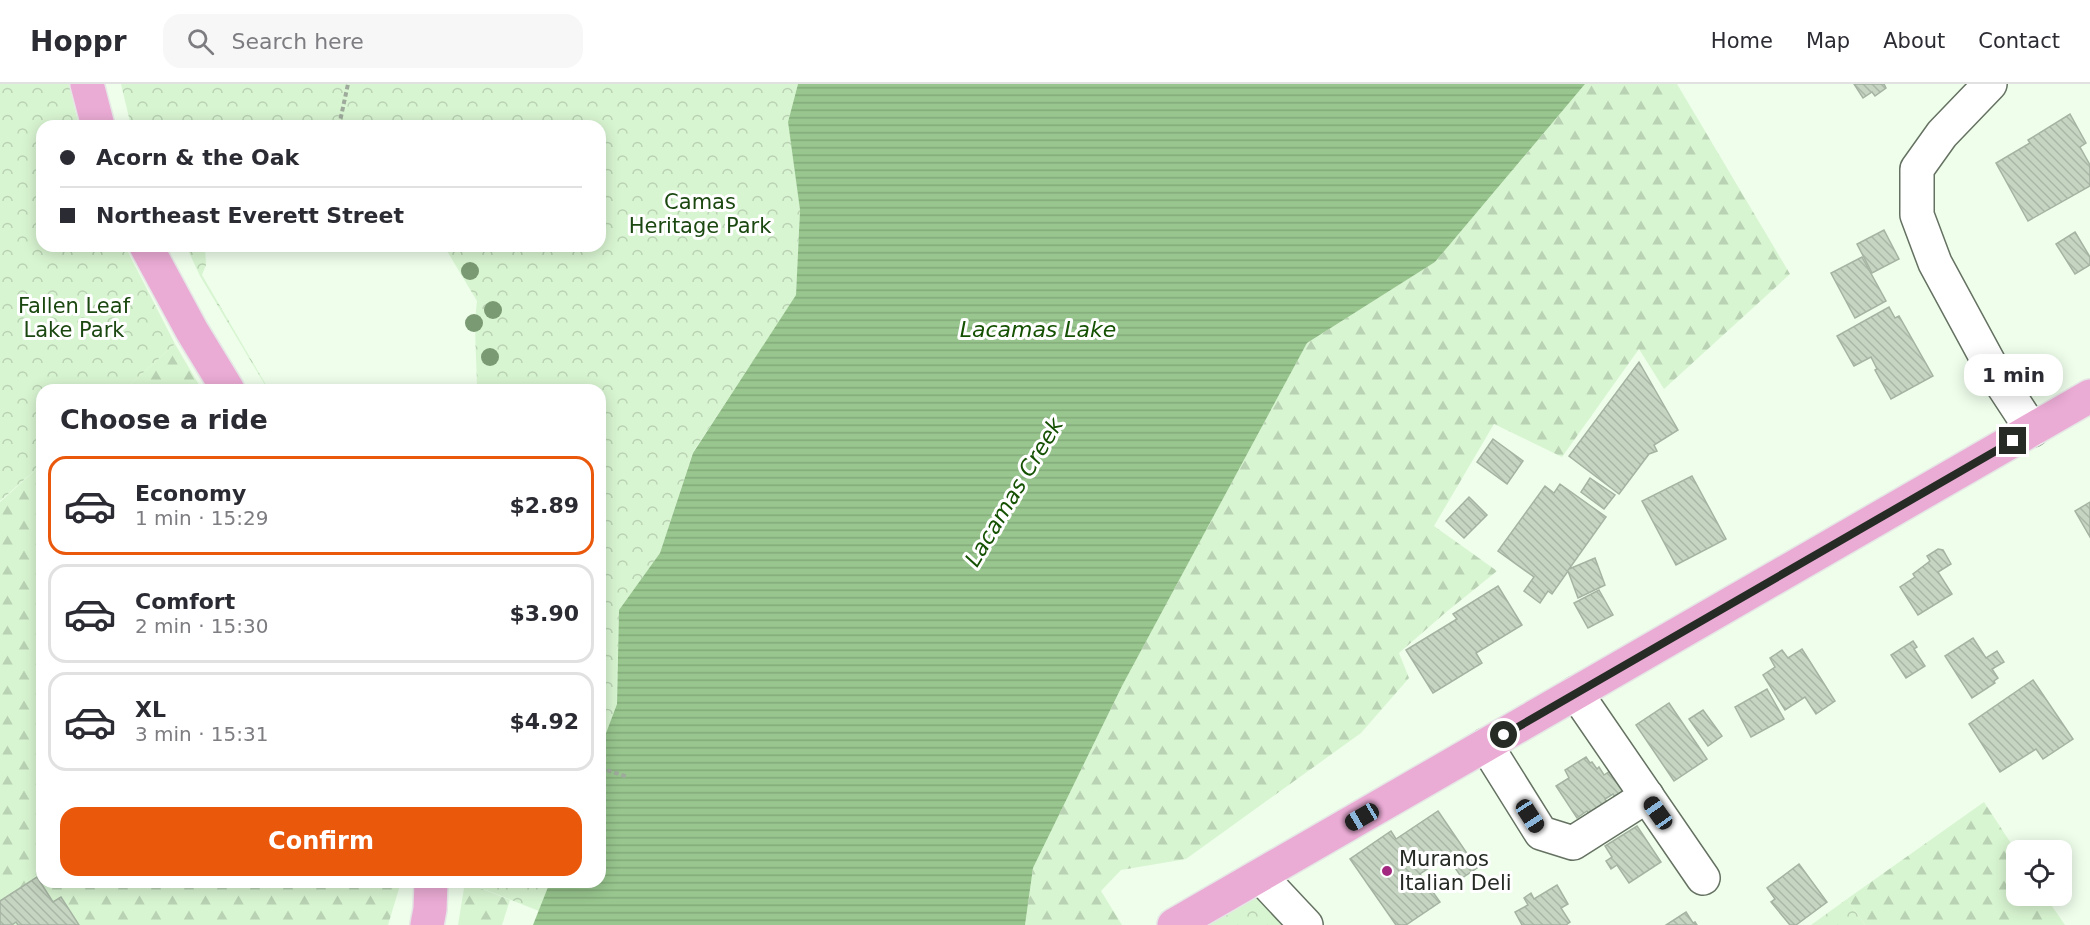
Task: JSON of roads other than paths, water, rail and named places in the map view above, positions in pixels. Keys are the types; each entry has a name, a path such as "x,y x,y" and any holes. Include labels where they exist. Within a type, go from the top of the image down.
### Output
{"main road":[{"path":"87,84 96,120"},
{"path":"149,252 192,331 224,384"},
{"path":"1174,925 2090,396"},
{"path":"427,925 431,888"}],"street":[{"path":"1990,84 1941,134 1917,168 1917,215 1940,273 1994,372 2032,430"},
{"path":"1576,693 1704,878"},
{"path":"1486,746 1542,833 1573,843 1647,796"},
{"path":"1260,876 1306,925"}],"water":[{"name":"Lacamas Lake","path":"798,84 1585,84 1435,262 1307,343 1122,686 1033,868 1025,925 533,925 548,888 606,888 606,733 617,704 619,610 660,553 693,453 796,295 800,210 788,122"}],"place":[{"name":"Muranos Italian Deli","path":"1387,871"}],"park label":[{"name":"Camas Heritage Park","path":"700,214"},
{"name":"Fallen Leaf Lake Park","path":"74,318"}],"water label":[{"name":"Lacamas Creek","path":"1014,492"}]}
